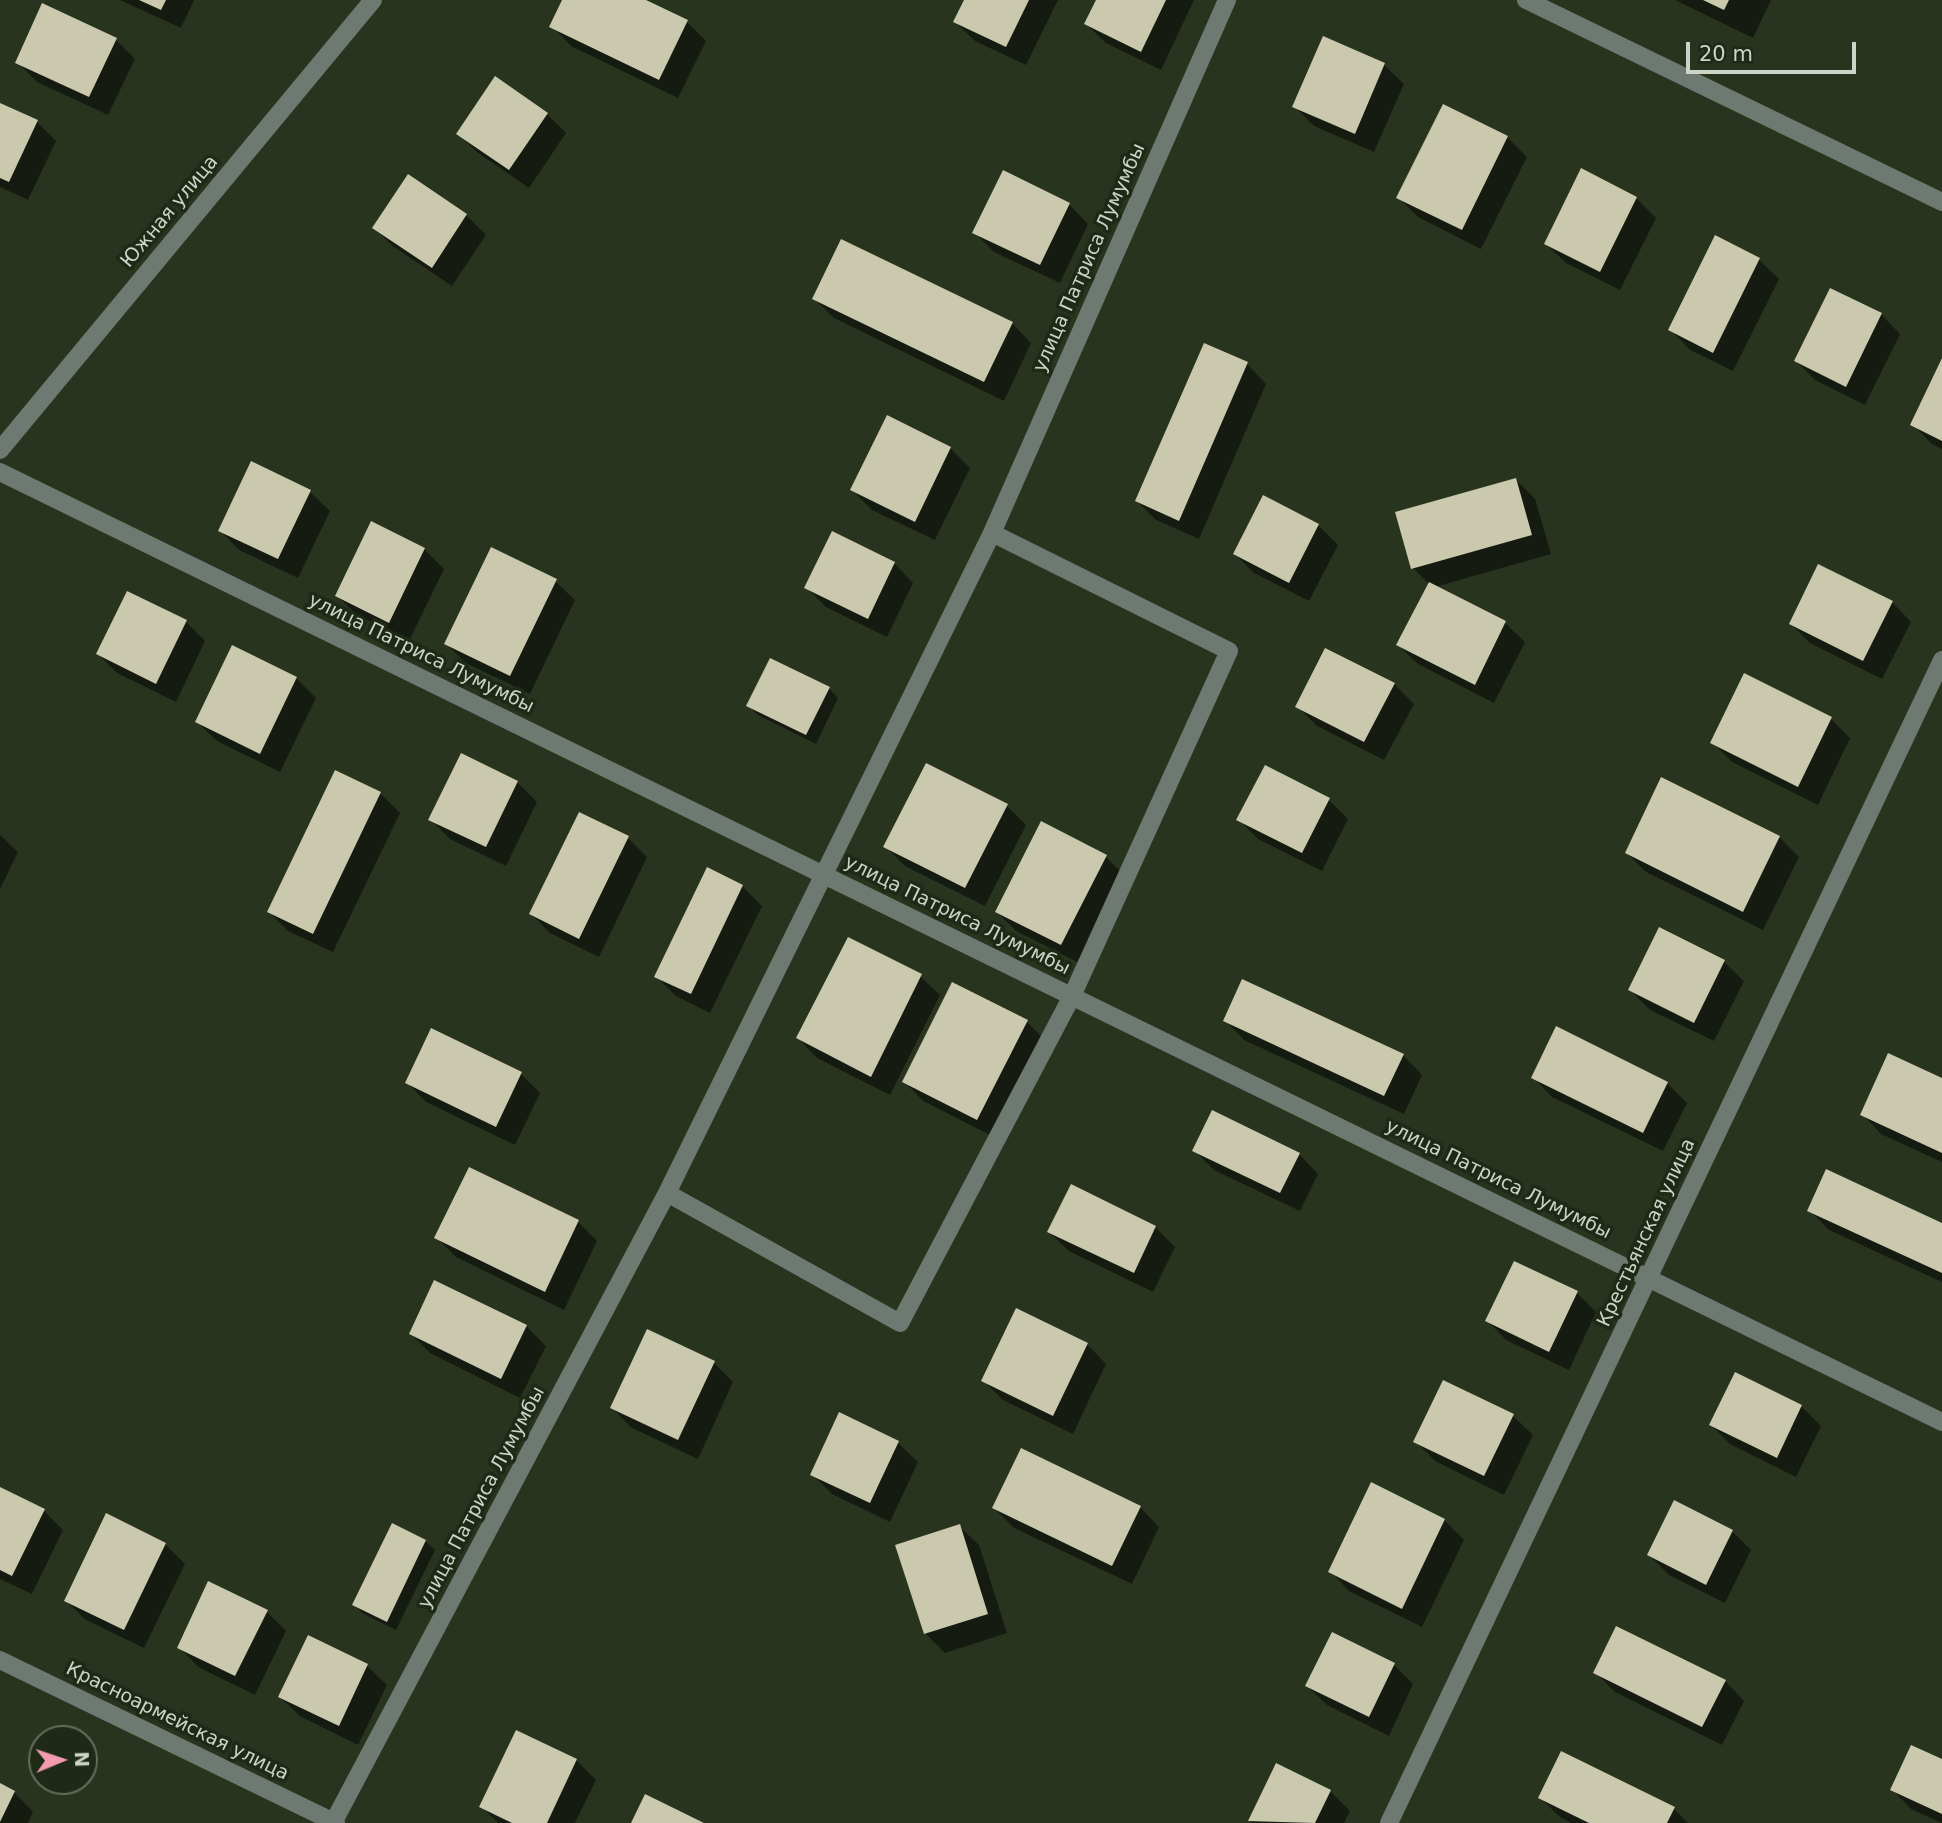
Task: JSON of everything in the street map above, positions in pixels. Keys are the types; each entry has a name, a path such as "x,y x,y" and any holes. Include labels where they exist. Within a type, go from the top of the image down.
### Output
{"street":[{"name":"Южная улица","path":"0,450 373,0"},
{"name":"улица Патриса Лумумбы","path":"334,1823 667,1193 992,533 1227,0"},
{"path":"1526,0 1942,202"},
{"name":"улица Патриса Лумумбы","path":"0,472 1942,1422"},
{"name":"улица Патриса Лумумбы","path":"667,1193 900,1323 1072,996 1230,651 992,533"},
{"name":"Крестьянская улица","path":"1389,1823 1942,660"},
{"name":"Красноармейская улица","path":"0,1660 334,1823"}],"building":[{"path":"139,0 166,0 161,10"},
{"path":"562,0 646,0 688,20 659,80 549,27"},
{"path":"964,0 1029,0 1006,47 953,22"},
{"path":"1096,0 1166,0 1141,52 1084,24"},
{"path":"1703,0 1729,0 1724,10"},
{"path":"42,3 117,38 89,97 15,63"},
{"path":"1323,36 1385,63 1355,134 1292,107"},
{"path":"495,76 548,113 509,170 456,134"},
{"path":"0,103 38,120 9,182 0,178"},
{"path":"1443,104 1508,136 1462,230 1396,198"},
{"path":"1581,168 1637,197 1600,272 1544,244"},
{"path":"1003,170 1070,203 1040,265 972,233"},
{"path":"408,174 467,214 432,268 372,228"},
{"path":"1715,235 1760,258 1713,353 1668,330"},
{"path":"841,239 1013,322 984,382 812,299"},
{"path":"1830,288 1882,313 1846,387 1794,361"},
{"path":"1204,343 1248,362 1179,521 1135,501"},
{"path":"1942,358 1942,441 1910,425"},
{"path":"887,415 951,447 915,522 850,490"},
{"path":"251,461 311,490 278,559 218,531"},
{"path":"1516,478 1532,535 1411,569 1395,512"},
{"path":"1263,495 1319,524 1289,583 1233,554"},
{"path":"371,521 425,548 389,623 335,596"},
{"path":"832,531 895,562 868,619 804,588"},
{"path":"491,547 557,579 510,676 444,644"},
{"path":"1818,564 1893,601 1863,661 1789,624"},
{"path":"1429,582 1506,621 1475,685 1396,645"},
{"path":"127,591 187,620 156,684 96,654"},
{"path":"232,645 297,677 260,754 195,722"},
{"path":"1325,648 1395,683 1364,742 1295,707"},
{"path":"770,658 830,687 806,735 746,706"},
{"path":"1744,673 1832,717 1798,787 1710,743"},
{"path":"461,753 518,781 486,847 428,820"},
{"path":"926,763 1008,804 965,888 883,847"},
{"path":"1265,765 1330,798 1302,853 1236,820"},
{"path":"335,770 381,792 313,934 267,912"},
{"path":"1661,777 1780,836 1743,912 1625,853"},
{"path":"579,812 629,836 579,939 529,914"},
{"path":"1041,821 1107,855 1061,945 995,912"},
{"path":"707,867 743,885 691,994 654,977"},
{"path":"1659,927 1725,960 1694,1023 1628,990"},
{"path":"848,937 922,974 871,1077 796,1038"},
{"path":"1242,979 1404,1054 1384,1096 1223,1021"},
{"path":"952,982 1028,1020 977,1120 902,1082"},
{"path":"1556,1026 1668,1082 1643,1133 1531,1078"},
{"path":"431,1028 522,1072 496,1127 405,1083"},
{"path":"1888,1053 1942,1078 1942,1153 1860,1115"},
{"path":"1212,1110 1300,1153 1280,1193 1192,1151"},
{"path":"469,1167 579,1220 545,1292 434,1238"},
{"path":"1826,1169 1942,1223 1942,1273 1807,1211"},
{"path":"1071,1184 1156,1226 1134,1273 1047,1232"},
{"path":"1514,1261 1578,1291 1549,1352 1485,1321"},
{"path":"434,1280 527,1325 501,1379 409,1334"},
{"path":"1016,1308 1088,1343 1053,1416 981,1381"},
{"path":"647,1329 715,1361 678,1440 610,1408"},
{"path":"1735,1372 1802,1405 1777,1458 1709,1425"},
{"path":"1443,1380 1514,1414 1484,1476 1413,1442"},
{"path":"839,1412 899,1441 870,1503 810,1475"},
{"path":"1021,1448 1141,1506 1112,1566 992,1508"},
{"path":"1371,1482 1445,1519 1402,1609 1328,1572"},
{"path":"0,1487 45,1509 12,1576 0,1570"},
{"path":"1674,1500 1733,1530 1706,1585 1647,1555"},
{"path":"106,1513 166,1543 124,1630 64,1601"},
{"path":"392,1523 426,1540 387,1622 352,1605"},
{"path":"960,1524 988,1614 924,1634 895,1545"},
{"path":"208,1581 268,1610 235,1676 177,1648"},
{"path":"1616,1626 1726,1680 1702,1727 1593,1673"},
{"path":"1332,1632 1395,1663 1369,1717 1305,1686"},
{"path":"308,1635 368,1664 339,1726 278,1697"},
{"path":"516,1730 577,1759 547,1823 512,1823 479,1807"},
{"path":"1911,1745 1942,1759 1942,1814 1890,1790"},
{"path":"1561,1751 1675,1807 1667,1823 1589,1823 1538,1798"},
{"path":"1276,1763 1331,1790 1315,1823 1248,1821"},
{"path":"0,1783 15,1791 0,1822"},
{"path":"645,1794 704,1823 631,1823"}]}
